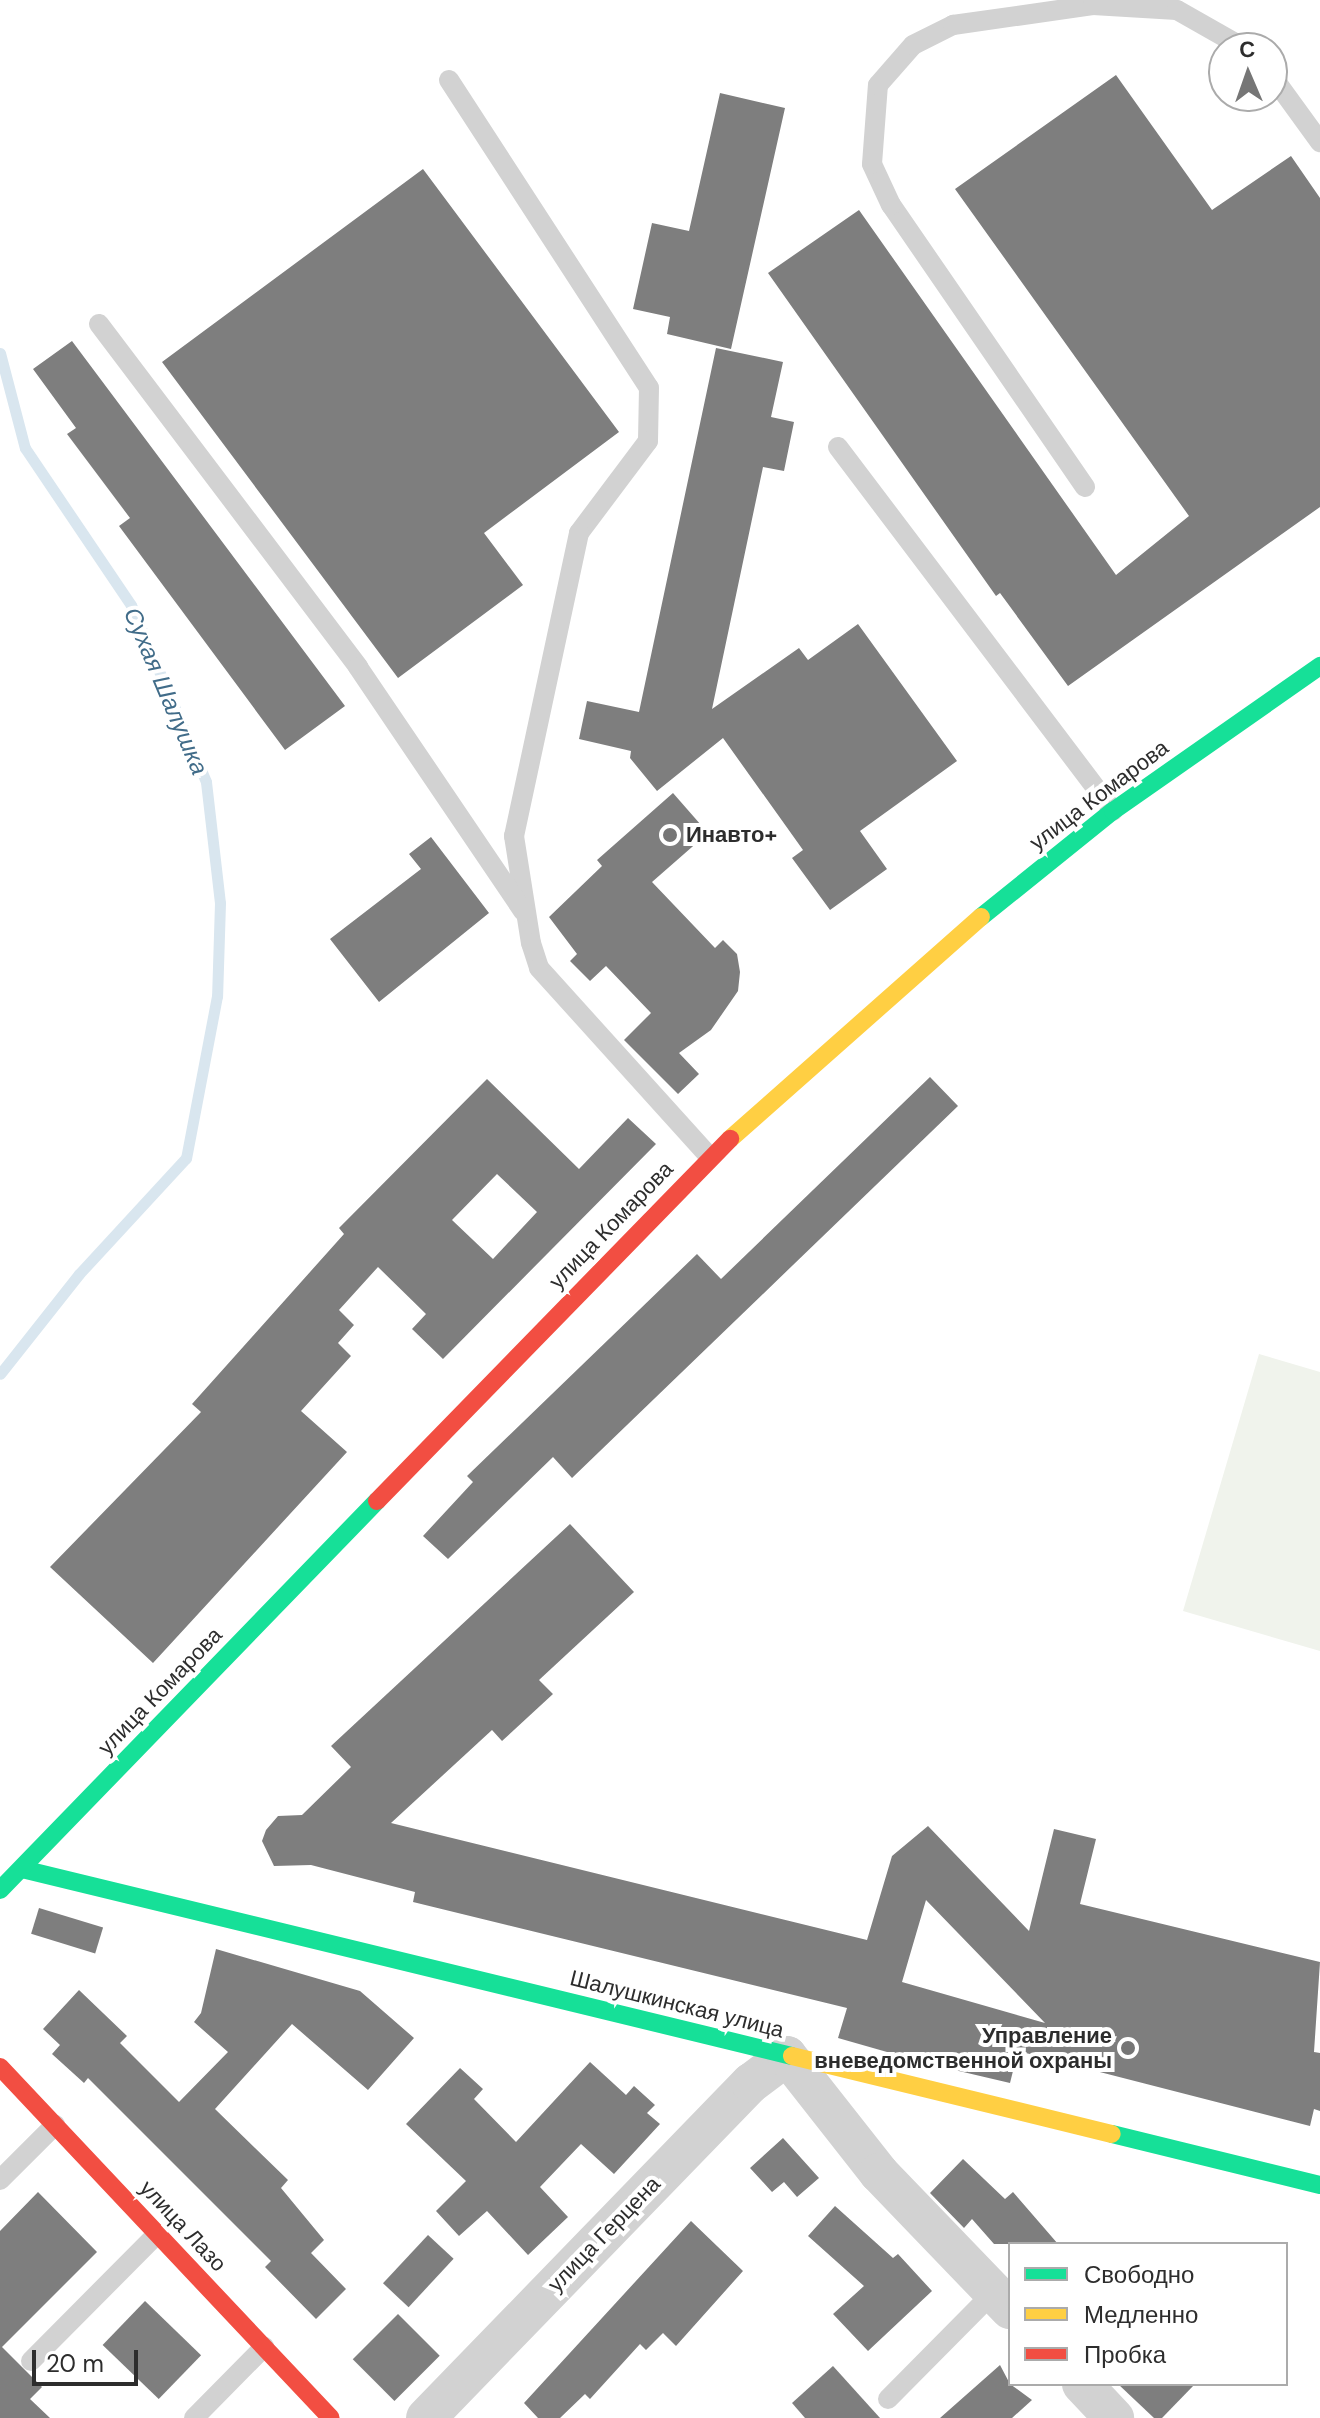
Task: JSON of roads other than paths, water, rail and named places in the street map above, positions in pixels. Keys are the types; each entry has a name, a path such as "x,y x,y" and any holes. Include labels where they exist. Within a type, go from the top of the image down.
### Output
{"street":[{"name":"улица Комарова","path":"0,1890 710,1157 915,969 1113,811 1320,666"},
{"name":"Шалушкинская улица","path":"22,1869 1320,2185"},
{"path":"787,2056 879,2173 1002,2300"},
{"name":"улица Герцена","path":"426,2418 751,2083 787,2056"},
{"name":"улица Лазо","path":"0,2067 331,2418"}],"lane":[{"path":"1085,487 891,205 872,164 878,85 913,45 953,25 1093,5 1177,10 1216,32"},
{"path":"449,80 649,388 648,441 579,533 514,836 525,915 539,968 710,1157"},
{"path":"1288,98 1320,142"},
{"path":"99,324 358,667 525,915"},
{"path":"838,447 1113,811"},
{"path":"0,2180 55,2125"},
{"path":"31,2361 157,2234"},
{"path":"888,2399 1002,2300"},
{"path":"194,2418 264,2347"}],"waterway":[{"name":"Сухая Шалушка","path":"0,353 25,448 131,605 206,782 220,903 217,996 186,1158 79,1274 0,1374"}],"place":[{"name":"Инавто+","path":"670,835"},
{"name":"Управление вневедомственной охраны","path":"1128,2048"}]}
